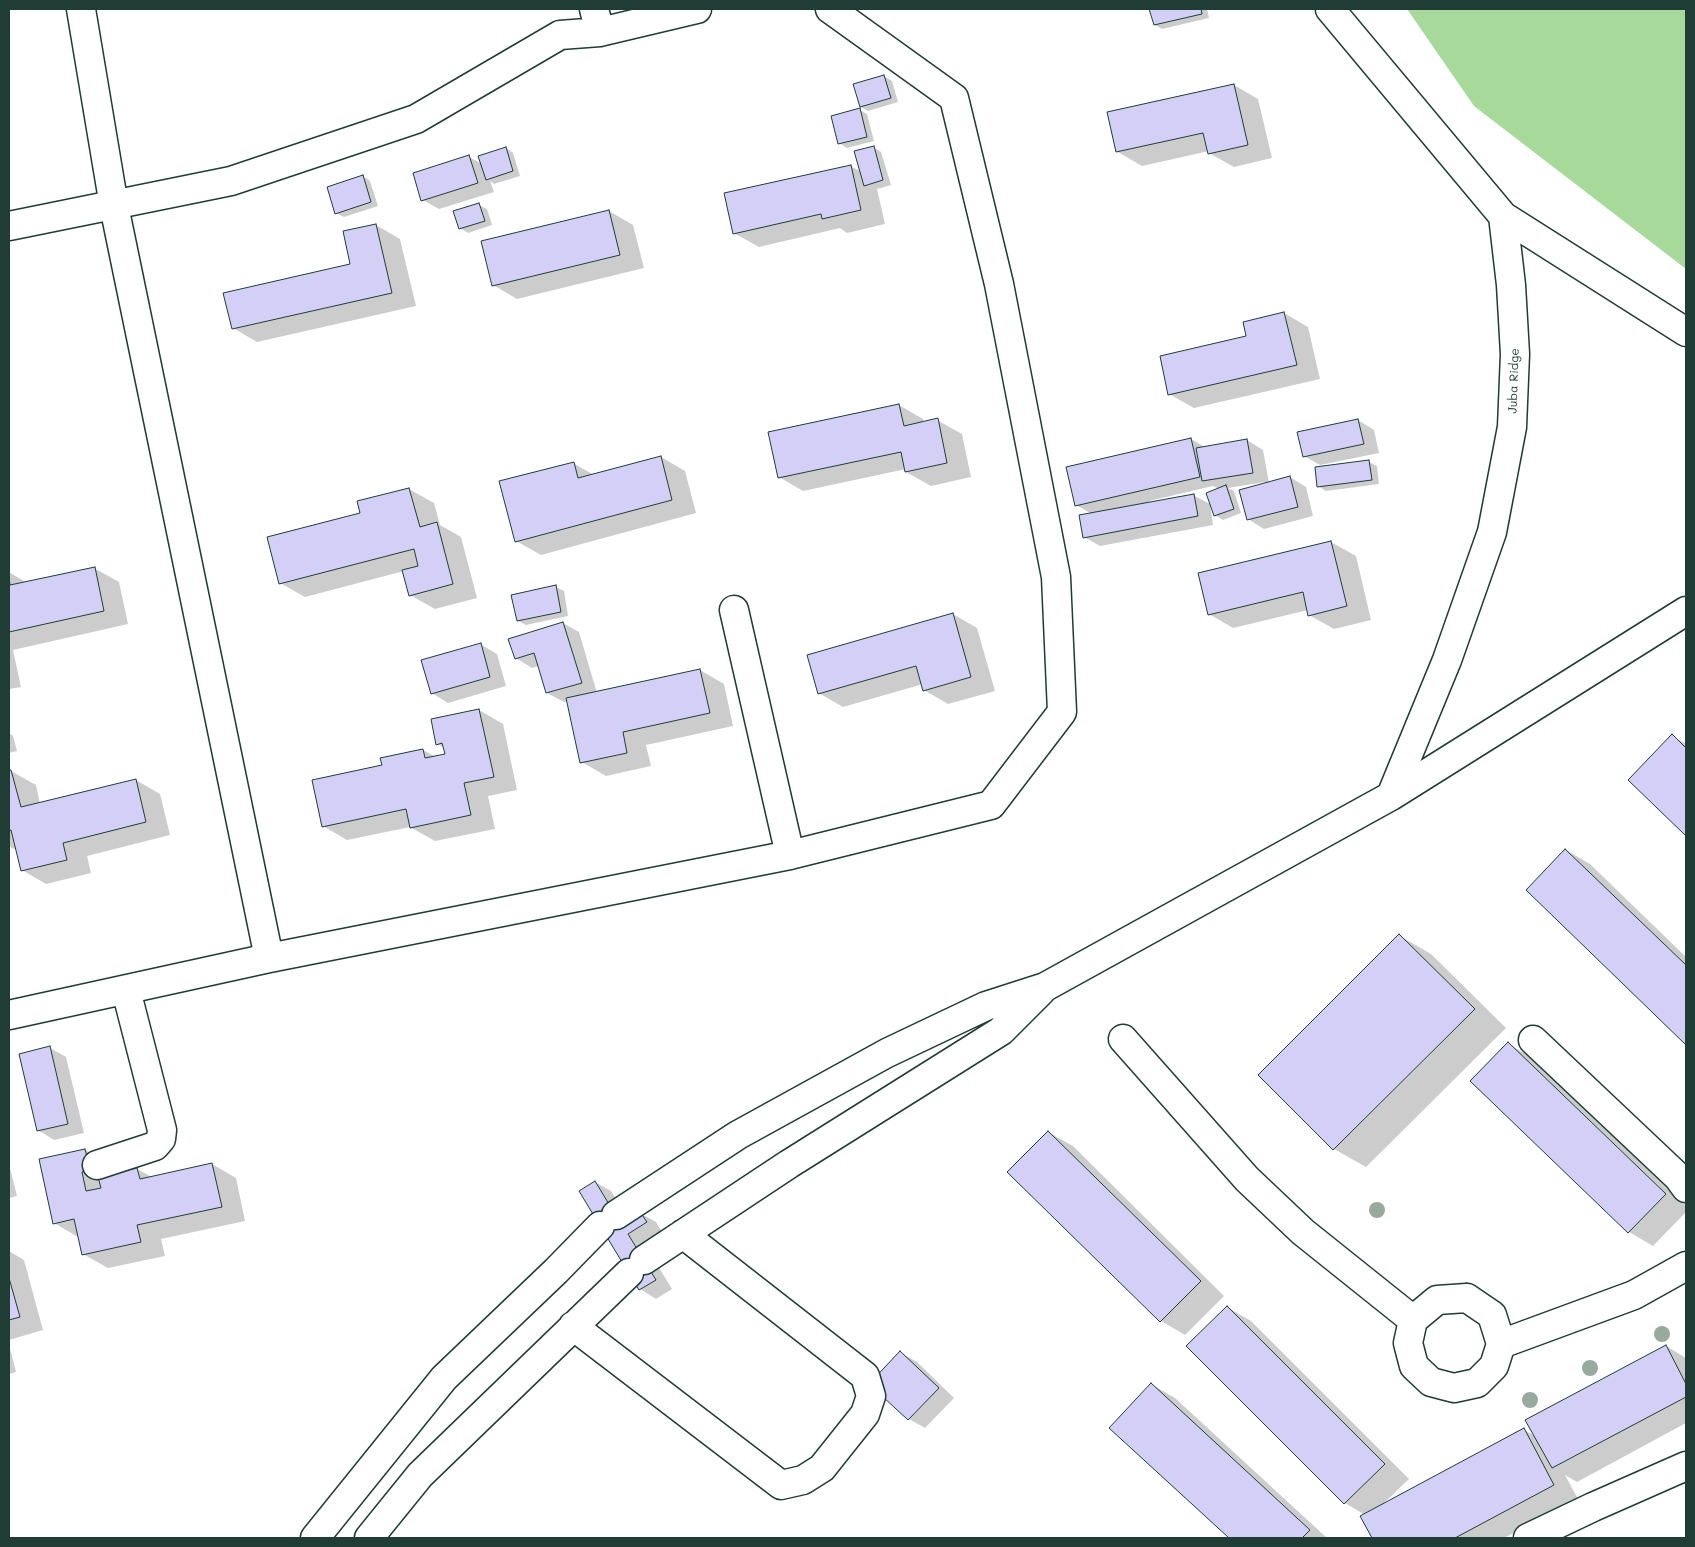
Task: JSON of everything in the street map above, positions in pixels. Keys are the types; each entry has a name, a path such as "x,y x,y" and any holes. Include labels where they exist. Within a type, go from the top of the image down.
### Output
{"street":[{"path":"80,9 114,206 269,958"},
{"path":"9,226 232,181 416,119 560,35 597,20 697,9"},
{"path":"9,1016 269,958 790,855 991,805 1062,712 1056,577 999,284 954,98 830,9"},
{"path":"1330,9 1503,216 1686,332"},
{"name":"Juba Ridge","path":"1391,796 1447,660 1492,532 1512,427 1516,354 1512,285 1503,216"},
{"path":"734,610 790,855"},
{"path":"315,1538 444,1378 608,1221 738,1135 887,1053 986,1006 1045,987 1391,796 1686,611"},
{"path":"370,1538 420,1475 636,1266 789,1164 1001,1031 1045,987"},
{"path":"97,1165 155,1146 162,1139 162,1130 126,990"},
{"path":"1123,1039 1247,1179 1303,1232 1414,1320"},
{"path":"1533,1040 1678,1177 1686,1188"},
{"path":"573,1326 781,1485 803,1480 822,1468 865,1414 871,1396 865,1376 683,1234"},
{"path":"1501,1344 1634,1295 1686,1266"},
{"path":"1467,1298 1492,1315 1501,1344 1494,1366 1477,1383 1454,1388 1431,1382 1414,1366 1408,1343 1414,1320 1436,1300 1467,1298"},
{"path":"1528,1538 1686,1466"}],"green space":[{"path":"1407,9 1686,9 1686,269 1474,106"}],"building":[{"path":"1149,9 1201,9 1202,14 1154,25"},
{"path":"884,75 891,98 860,107 853,84"},
{"path":"1234,84 1248,145 1208,154 1203,133 1116,152 1107,112"},
{"path":"860,108 867,137 838,144 831,116"},
{"path":"874,146 883,180 864,186 854,151"},
{"path":"506,147 513,171 486,180 478,156"},
{"path":"469,155 478,183 421,201 413,173"},
{"path":"851,165 861,210 822,219 821,214 733,234 724,193"},
{"path":"363,175 371,202 335,214 327,187"},
{"path":"479,203 485,221 459,229 453,211"},
{"path":"609,210 620,255 492,286 481,241"},
{"path":"376,224 392,293 232,329 223,293 350,264 343,231"},
{"path":"1284,312 1297,365 1168,395 1160,356 1246,336 1243,322"},
{"path":"899,404 904,426 938,418 947,463 905,472 901,452 778,478 768,432"},
{"path":"1358,419 1364,444 1303,457 1297,432"},
{"path":"1191,438 1200,477 1075,506 1066,467"},
{"path":"1247,439 1253,473 1202,481 1196,448"},
{"path":"661,456 672,500 515,542 499,481 574,462 578,478"},
{"path":"1369,460 1372,480 1317,487 1315,467"},
{"path":"1290,476 1298,507 1247,520 1239,490"},
{"path":"1226,485 1234,509 1214,516 1206,493"},
{"path":"409,488 420,527 437,522 453,584 409,596 402,570 418,566 414,549 279,584 267,537 360,513 357,501"},
{"path":"1194,494 1198,516 1083,538 1079,515"},
{"path":"1331,541 1347,606 1308,616 1303,592 1208,615 1198,573"},
{"path":"95,567 104,611 9,632 9,578 10,585"},
{"path":"556,585 561,612 517,621 511,595"},
{"path":"953,613 971,677 923,691 916,666 818,694 807,655"},
{"path":"563,622 582,683 546,693 534,653 515,659 508,639"},
{"path":"481,643 490,677 431,694 421,660"},
{"path":"700,669 710,713 623,732 627,753 580,763 566,698"},
{"path":"479,709 494,777 464,783 471,815 410,828 406,809 322,827 312,780 382,765 380,758 423,749 425,758 445,754 442,743 436,745 431,719"},
{"path":"1672,734 1686,748 1686,836 1628,780"},
{"path":"9,770 11,770 21,807 136,779 146,822 63,843 67,860 21,871 11,830 9,831"},
{"path":"1565,849 1686,965 1686,1045 1526,890"},
{"path":"1399,934 1475,1009 1333,1150 1258,1075"},
{"path":"1508,1042 1666,1194 1628,1233 1470,1081"},
{"path":"50,1046 68,1124 37,1131 19,1054"},
{"path":"1048,1131 1201,1281 1160,1322 1007,1172"},
{"path":"85,1149 90,1169 82,1172 86,1191 101,1188 98,1177 137,1168 140,1179 212,1163 222,1207 137,1225 141,1242 82,1255 74,1219 53,1224 39,1159"},
{"path":"595,1181 621,1224 640,1212 647,1222 628,1234 656,1280 639,1290 579,1191"},
{"path":"9,1278 20,1317 9,1320"},
{"path":"1227,1306 1385,1464 1344,1504 1186,1346"},
{"path":"1666,1345 1686,1384 1686,1397 1552,1468 1525,1420"},
{"path":"900,1351 939,1388 908,1420 869,1384"},
{"path":"1151,1383 1310,1530 1302,1538 1229,1538 1109,1428"},
{"path":"1524,1428 1554,1485 1455,1538 1372,1538 1360,1516"}]}
